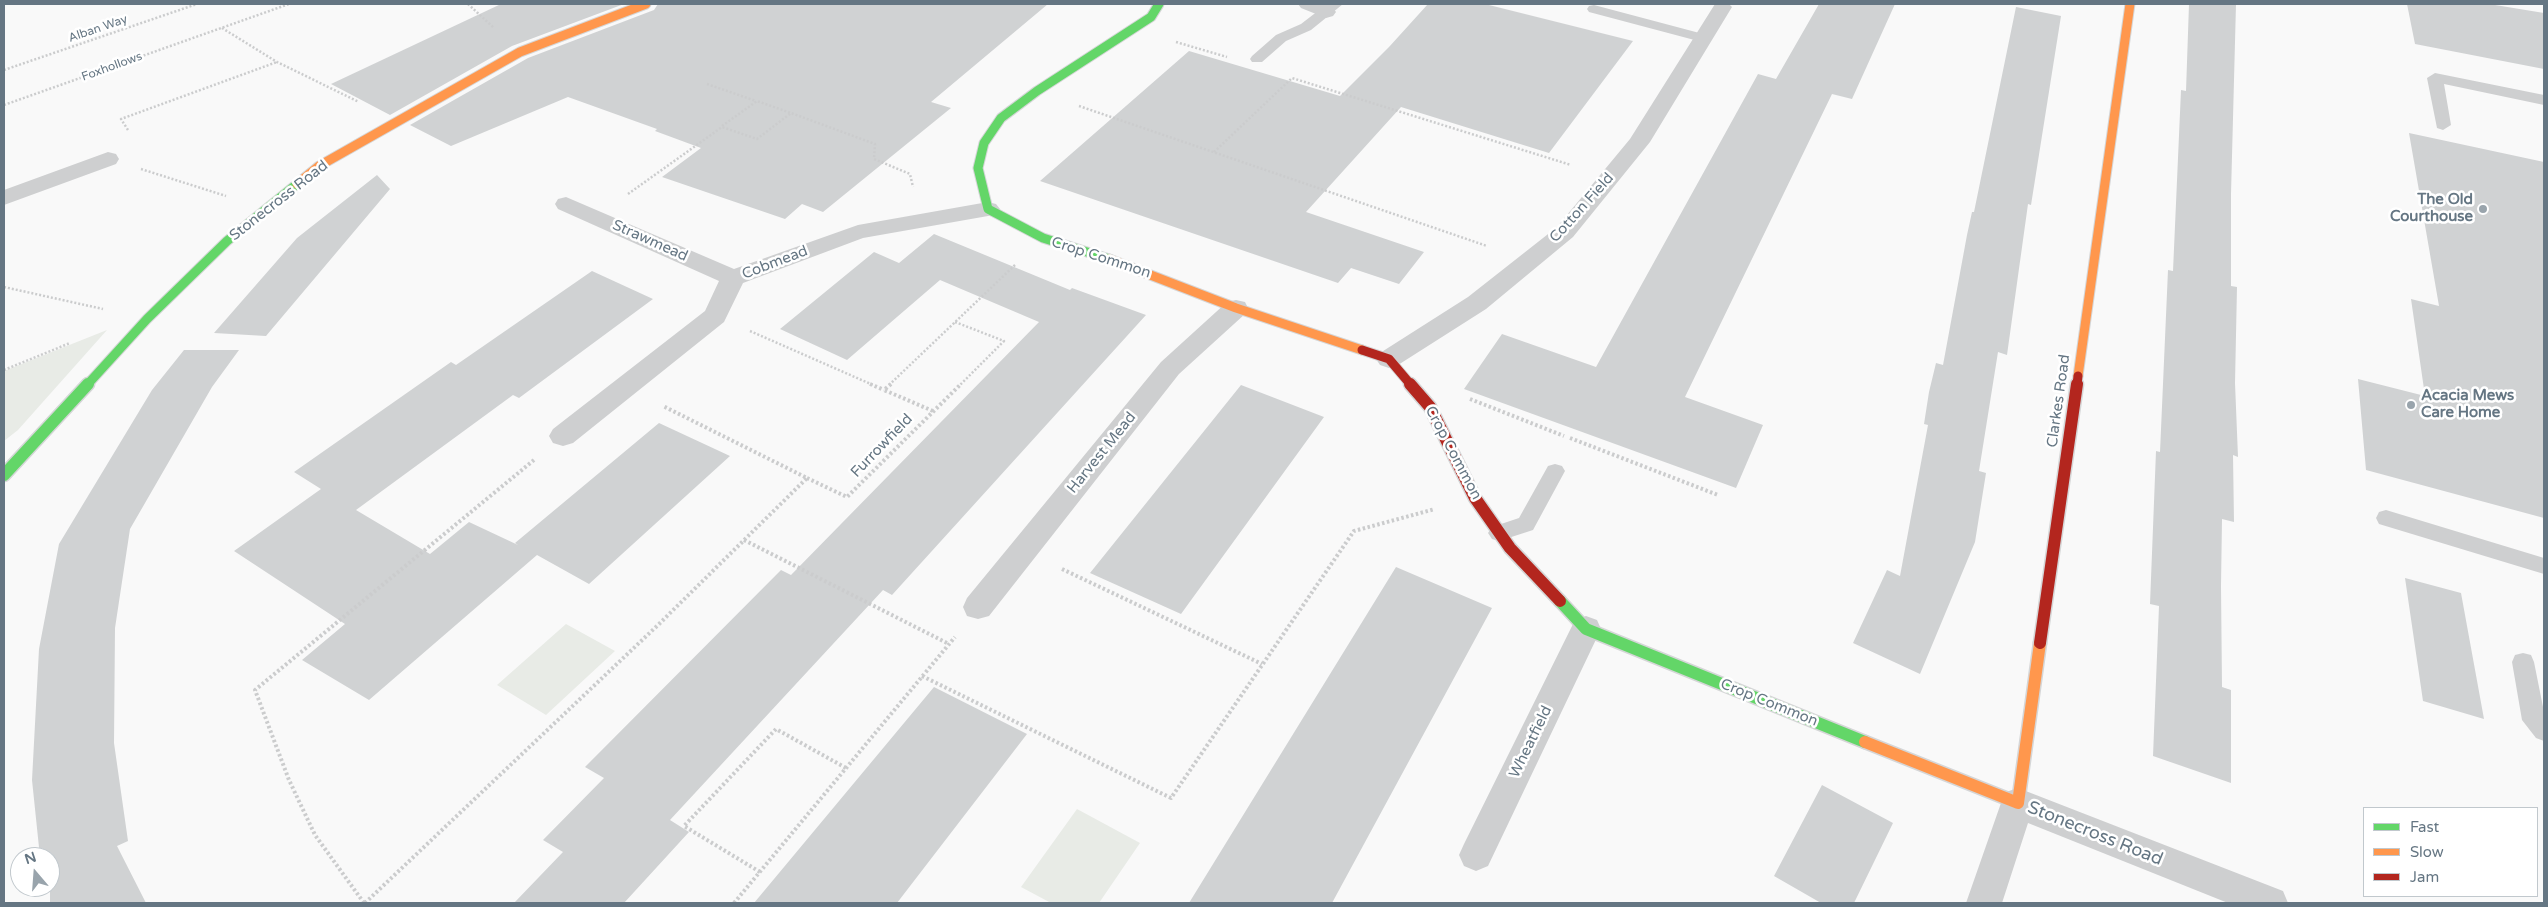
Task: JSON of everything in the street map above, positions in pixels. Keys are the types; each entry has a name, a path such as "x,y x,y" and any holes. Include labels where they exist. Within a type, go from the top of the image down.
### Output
{"street":[{"name":"Stonecross Road","path":"4,475 147,319 227,242 319,166 397,120 520,52 646,4"},
{"path":"988,209 978,168 984,143 1001,118 1036,91 1151,17 1159,4"},
{"path":"1308,4 1331,8"},
{"name":"Clarkes Road","path":"2018,803 2130,4"},
{"name":"Cotton Field","path":"1389,358 1477,304 1565,232 1639,142 1722,7"},
{"path":"4,198 108,159"},
{"name":"Strawmead","path":"566,204 597,216 734,278"},
{"name":"Crop Common","path":"988,209 1043,238 1084,250 1168,280 1236,308 1389,358 1430,407 1475,498 1499,533 1510,548 1586,629 2018,803"},
{"name":"Cobmead","path":"563,436 715,316 734,278 858,232 988,209"},
{"name":"Harvest Mead","path":"978,607 1170,368 1236,308"},
{"name":"Wheatfield","path":"1476,855 1586,629"},
{"name":"Stonecross Road","path":"1984,903 2018,803 2270,903"}],"lane":[{"path":"1257,59 1281,38 1306,27 1331,8"},
{"path":"1594,9 1702,38"},
{"path":"2443,125 2435,78 2542,99 2544,118"},
{"path":"1499,533 1526,524 1555,471"},
{"path":"2386,518 2544,566"},
{"path":"2523,662 2534,720 2544,731"}],"path":[{"name":"Alban Way","path":"4,70 197,4"},
{"name":"Foxhollows","path":"4,105 289,4"},
{"path":"221,28 277,62 397,120"},
{"path":"1132,28 1232,59"},
{"path":"267,209 108,159 110,146 130,134 121,119 277,62"},
{"path":"1284,75 1610,178"},
{"path":"1214,152 1292,78"},
{"path":"707,84 875,144 874,159 910,174 921,221"},
{"path":"1036,91 1530,261"},
{"path":"597,216 757,101"},
{"path":"722,127 757,139 791,113"},
{"path":"884,390 1043,238"},
{"path":"4,288 147,319"},
{"name":"Furrowfield","path":"715,316 933,410"},
{"name":"Furrowfield","path":"807,478 847,497 1004,341 955,322"},
{"path":"4,370 74,341"},
{"path":"563,436 256,690 288,780 315,835 364,903 501,776 807,478 625,387"},
{"path":"922,676 1171,798 1354,530 1475,498"},
{"path":"744,540 949,644"},
{"path":"1024,550 1262,664"},
{"path":"734,903 978,607"},
{"path":"760,872 684,826 776,728 846,768"}],"shaded area":[{"path":"107,330 18,430 4,441 4,371"},
{"path":"566,624 615,651 546,715 497,685"},
{"path":"1077,809 1140,843 1099,903 1051,903 1021,887"}],"building":[{"path":"501,4 624,4 512,46 390,115 331,84"},
{"path":"658,4 1048,4 931,102 951,108 823,212 802,204 785,219 662,177 701,148 655,131 657,129 568,97 451,146 410,125 528,58 654,10"},
{"path":"1428,4 1485,4 1633,41 1549,153 1401,107 1306,212 1424,252 1399,284 1351,268 1338,283 1040,181 1189,51 1340,96 1389,47"},
{"path":"1819,4 1895,4 1852,99 1832,94 1685,397 1763,425 1736,488 1464,389 1502,334 1596,367 1758,74 1776,79"},
{"path":"2189,4 2236,4 2231,194 2231,286 2237,287 2235,383 2238,457 2233,455 2234,522 2222,519 2221,586 2222,687 2231,690 2231,783 2153,756 2159,606 2150,604 2156,451 2160,452 2168,270 2173,271 2181,90 2186,91"},
{"path":"2407,4 2489,4 2544,13 2544,69 2415,44"},
{"path":"2016,7 2061,16 2031,205 2028,204 2007,355 1998,352 1979,471 1986,473 1975,542 1920,674 1853,643 1887,570 1900,576 1928,425 1924,424 1929,392 1936,363 1943,365 1967,235 1972,212 1974,212"},
{"path":"2409,133 2544,162 2544,518 2366,470 2358,379 2425,396 2411,299 2439,306"},
{"path":"377,175 390,189 266,336 214,333 297,238"},
{"path":"934,234 1070,290 1072,288 1146,315 892,595 883,590 670,820 689,832 624,903 514,903 563,852 543,840 604,778 585,767 781,570 791,575 1039,322 940,280 847,360 780,329 874,252 899,263"},
{"path":"592,271 653,299 519,398 513,395 356,510 430,554 469,522 518,545 515,543 659,423 730,456 589,584 537,555 369,700 302,660 345,624 234,551 321,489 294,472 451,362 456,365"},
{"path":"184,350 239,350 212,387 130,529 115,628 114,743 128,841 117,846 146,903 50,903 50,897 60,897 60,847 39,847 32,780 39,649 59,544 152,390"},
{"path":"1241,385 1324,417 1181,614 1090,573"},
{"path":"1396,567 1492,608 1332,903 1189,903"},
{"path":"2405,578 2461,593 2484,719 2423,701"},
{"path":"934,687 1027,734 897,903 754,903"},
{"path":"1822,785 1893,823 1854,903 1821,903 1774,876"}],"traffic: fast":[{"path":"1109,259 1043,238 988,209 978,168 984,143 1001,118 1037,91 1151,17 1159,4"},
{"path":"4,475 147,319 227,241 297,184"},
{"path":"1560,601 1586,629 1865,742"}],"traffic: slow":[{"path":"297,184 319,166 520,52 646,4"},
{"path":"2078,376 2130,4"},
{"path":"1109,259 1236,308 1362,350"},
{"path":"1865,742 2018,803 2040,643"}],"traffic: jam":[{"path":"1362,350 1389,359 1430,407 1475,498 1510,548 1560,601"},
{"path":"2040,643 2078,376"}],"place":[{"name":"The Old Courthouse","path":"2483,209"},
{"name":"Acacia Mews Care Home","path":"2411,405"}]}
